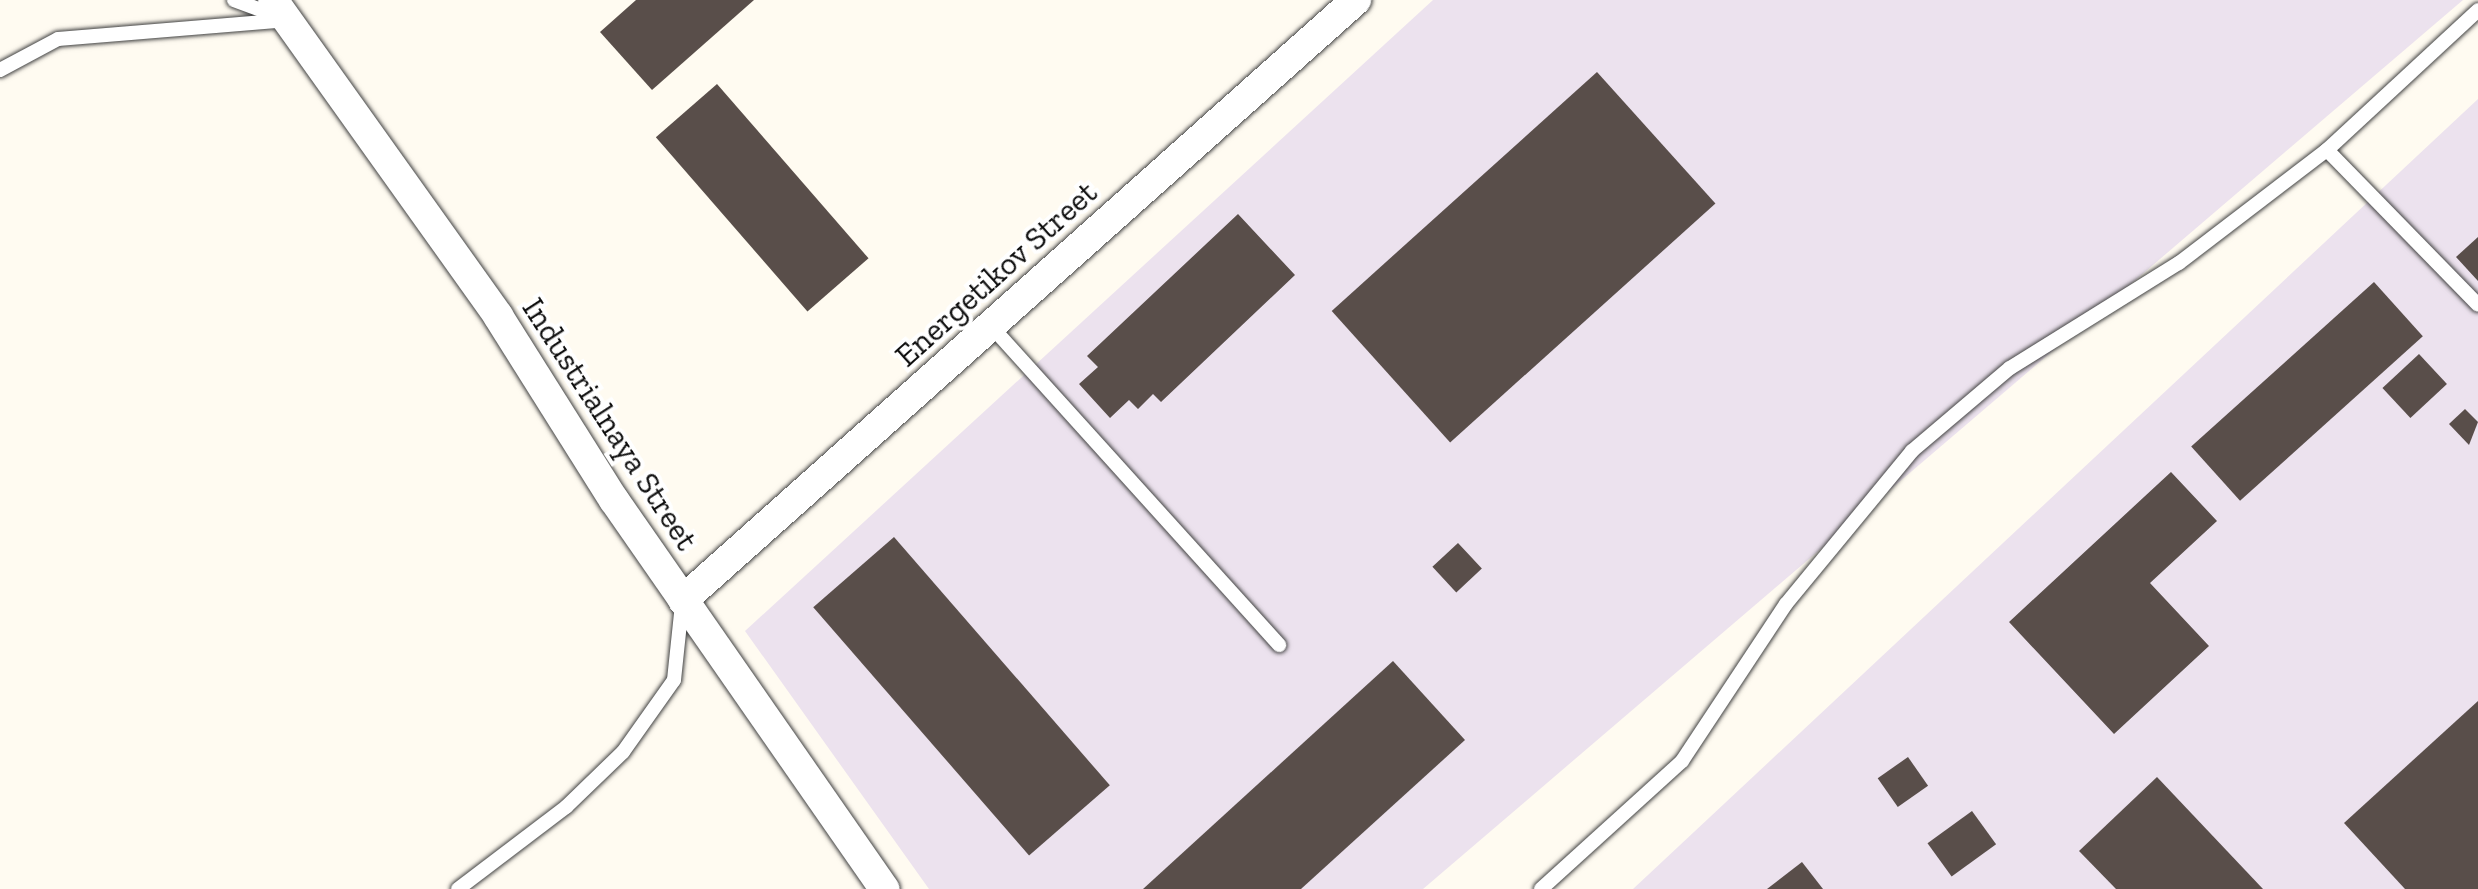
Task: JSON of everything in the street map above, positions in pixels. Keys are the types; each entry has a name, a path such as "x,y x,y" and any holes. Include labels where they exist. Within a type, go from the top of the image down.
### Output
{"street":[{"name":"Energetikov Street","path":"683,600 1356,0"},
{"name":"Industrialnaya Street","path":"281,10 498,316 683,600 884,889"}],"lane":[{"path":"234,0 281,10"},
{"path":"0,70 58,39 281,10"},
{"path":"1541,889 1682,761 1786,604 1912,451 2010,368 2179,263 2327,150 2478,10"},
{"path":"2327,150 2478,305"},
{"path":"991,326 1279,645"},
{"path":"458,889 566,807 623,752 674,680 683,600"}],"shaded area":[{"path":"1433,0 2463,0 1423,889 929,889 745,631"},
{"path":"2478,99 2478,889 1633,889"}],"building":[{"path":"636,0 754,0 652,90 600,32"},
{"path":"1597,72 1715,204 1450,442 1332,311"},
{"path":"717,84 869,258 807,311 656,137"},
{"path":"1238,214 1295,275 1161,402 1153,394 1138,409 1129,400 1110,418 1079,384 1098,367 1087,356"},
{"path":"2478,237 2478,281 2456,257"},
{"path":"2374,282 2423,336 2240,501 2191,447"},
{"path":"2419,354 2447,384 2410,418 2382,388"},
{"path":"2465,409 2478,422 2469,445 2449,424"},
{"path":"2171,472 2217,521 2150,583 2209,646 2114,734 2009,622"},
{"path":"894,537 1110,785 1029,855 813,607"},
{"path":"1458,543 1482,569 1456,592 1432,567"},
{"path":"1393,661 1465,740 1301,889 1143,889"},
{"path":"2478,701 2478,889 2405,889 2344,823"},
{"path":"1908,757 1928,786 1898,807 1878,778"},
{"path":"2157,777 2263,889 2116,889 2079,851"},
{"path":"1972,811 1996,844 1952,876 1928,843"},
{"path":"1802,862 1823,889 1767,889"}]}
